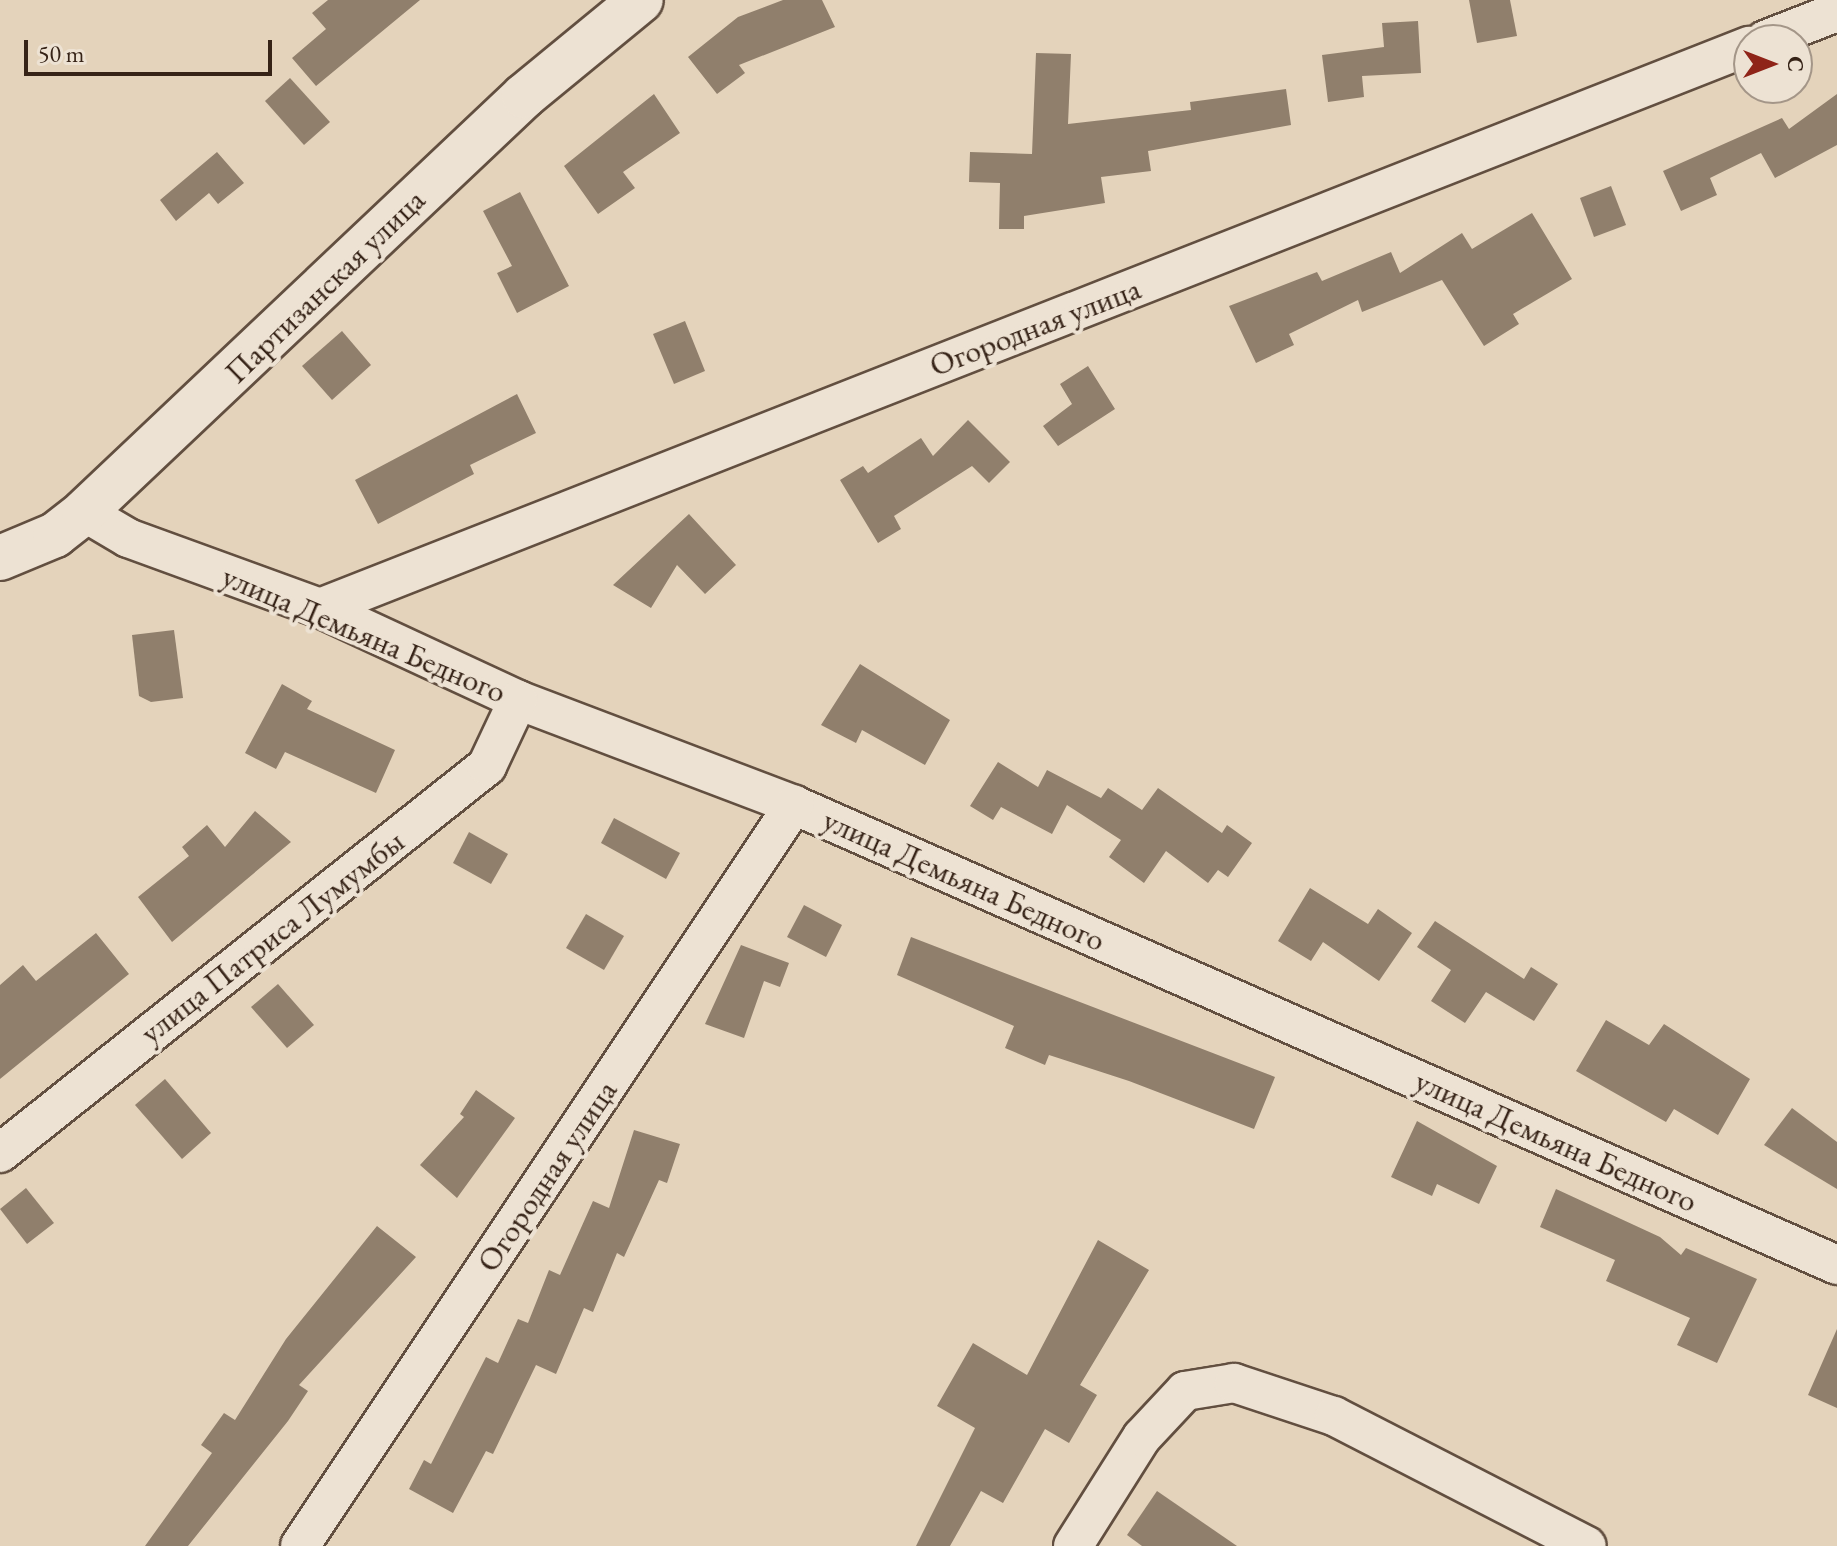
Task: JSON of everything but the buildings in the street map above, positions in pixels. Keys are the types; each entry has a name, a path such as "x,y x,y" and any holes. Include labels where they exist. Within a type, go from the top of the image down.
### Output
{"street":[{"name":"Партизанская улица","path":"0,558 55,535 84,512 524,96 641,0"},
{"path":"1806,24 1837,12"},
{"name":"Огородная улица","path":"320,608 1733,52"},
{"name":"улица Демьяна Бедного","path":"84,512 128,538 320,608 518,700 794,805 1837,1265"},
{"name":"улица Патриса Лумумбы","path":"0,1153 487,766 518,700"},
{"name":"Огородная улица","path":"300,1546 794,805"},
{"path":"1073,1546 1142,1437 1185,1391 1234,1383 1334,1416 1587,1546"}]}
